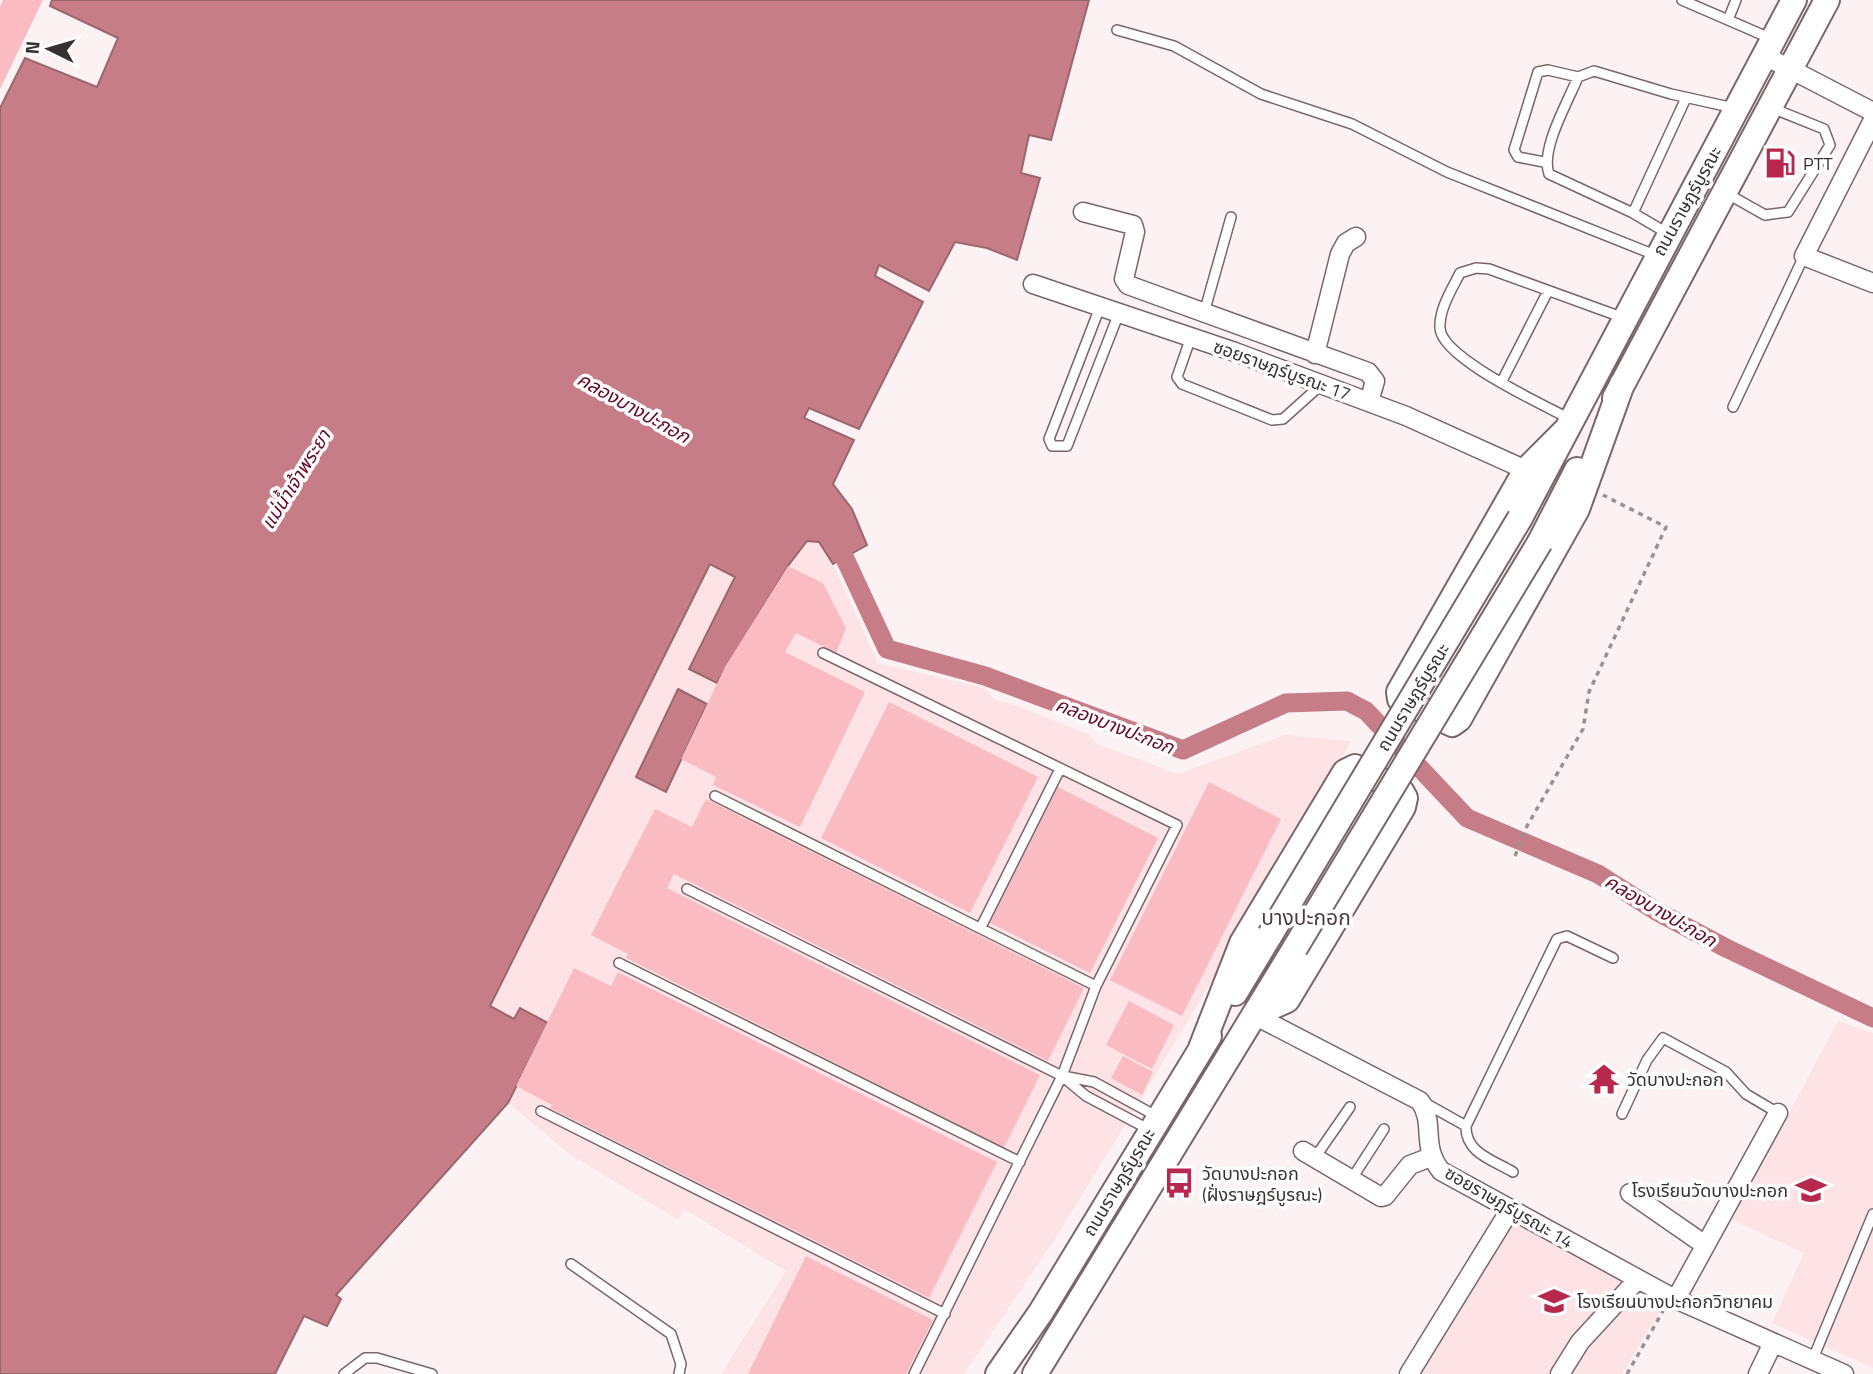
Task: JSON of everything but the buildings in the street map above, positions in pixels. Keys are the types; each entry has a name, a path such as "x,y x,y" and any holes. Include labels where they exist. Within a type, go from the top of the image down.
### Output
{"main road":[{"name":"ถนนราษฎร์บูรณะ","path":"998,1374 1041,1312 1520,519 1794,0"},
{"name":"ถนนราษฎร์บูรณะ","path":"1035,1374 1540,542 1827,0"},
{"path":"1569,425 1526,470 1399,692 1400,699 1452,724 1459,719 1577,509 1622,384"},
{"path":"1201,1048 1242,943 1345,772 1355,767 1401,791 1405,798 1403,807 1287,1000 1254,1015"}],"street":[{"path":"1770,48 1791,68 1872,111 1866,156 1804,256 1873,283"},
{"path":"1083,212 1133,225 1135,232 1124,279 1128,285 1368,372 1375,381 1369,402"},
{"path":"1315,354 1340,254 1346,243 1356,237"},
{"name":"ซอยราษฎร์บูรณะ 17","path":"1033,284 1322,384 1526,470"},
{"path":"1254,1015 1420,1101"},
{"name":"ซอยราษฎร์บูรณะ 14","path":"1420,1101 1427,1111 1431,1157 1441,1171 1637,1280 1772,1345 1844,1374"},
{"path":"1674,1298 1777,1113"},
{"path":"1308,1155 1376,1196 1385,1196 1410,1165 1431,1157"},
{"path":"1630,1193 1705,1245"},
{"path":"1409,1374 1510,1210"},
{"path":"1560,1374 1580,1342 1637,1280"},
{"path":"1758,1374 1772,1345"}],"lane":[{"path":"1682,0 1728,19 1770,48"},
{"path":"1728,19 1736,0"},
{"path":"1117,30 1174,46 1261,94 1352,124 1447,172 1657,256"},
{"path":"1544,162 1518,157 1514,150 1538,72 1548,70 1578,77 1594,71 1686,98 1738,108"},
{"path":"1578,77 1544,162 1549,174 1633,213 1669,234"},
{"path":"1633,213 1686,98"},
{"path":"1724,192 1765,215 1787,212 1830,145 1824,129 1770,107"},
{"path":"1204,314 1231,217"},
{"path":"1734,407 1804,256"},
{"path":"1569,425 1502,381 1467,362 1445,341 1440,330 1443,309 1460,273 1476,268 1489,269 1624,318"},
{"path":"1502,381 1548,291"},
{"path":"1100,307 1049,439 1052,446 1067,446 1119,313"},
{"path":"1191,337 1177,377 1182,384 1272,420 1283,419 1322,384"},
{"path":"824,653 1177,825 1096,986 1062,1076 914,1374"},
{"path":"981,927 1060,769"},
{"path":"715,796 1096,986"},
{"path":"687,889 1062,1076 1086,1096 1154,1123"},
{"path":"1514,1172 1472,1148 1466,1137 1466,1126 1557,939 1567,936 1613,958"},
{"path":"619,963 1020,1162"},
{"path":"1622,1114 1647,1060 1663,1038 1726,1072 1745,1094 1777,1113"},
{"path":"1062,1076 1094,1082 1154,1123"},
{"path":"1420,1101 1466,1126"},
{"path":"1308,1155 1350,1107"},
{"path":"541,1111 945,1314"},
{"path":"1350,1181 1384,1129"},
{"path":"1812,1361 1873,1214"},
{"path":"571,1264 671,1334 681,1364 679,1374"},
{"path":"344,1374 365,1358 377,1358 432,1374"}],"path":[{"path":"1515,856 1527,826 1583,729 1588,692 1666,527 1586,486"},
{"path":"1627,1374 1674,1298"}],"shaded area":[{"path":"807,541 819,542 833,564 878,663 985,688 995,700 1010,703 1088,734 1095,743 1178,774 1285,735 1351,741 1305,827 1122,1130 1058,1234 964,1374 721,1374 786,1271 684,1209 678,1220 571,1155 508,1103 516,1086 520,1009 514,1019 489,1006 710,563 735,577 689,669 717,682"},
{"name":"โรงเรียนวัดบางปะกอก","path":"1838,1021 1873,1033 1873,1368 1772,1323 1804,1253 1732,1220"},
{"name":"โรงเรียนบางปะกอกวิทยาคม","path":"1511,1218 1619,1278 1632,1295 1663,1307 1622,1374 1415,1374"}],"water":[{"name":"แม่น้ำเจ้าพระยา","path":"52,0 1089,0 1051,140 1029,135 1021,173 1040,178 1017,260 987,248 955,242 929,291 879,265 875,276 923,302 859,429 809,408 804,418 854,440 833,484 852,509 867,545 833,564 819,542 807,541 788,566 717,683 689,669 735,577 710,564 490,1006 514,1019 520,1008 548,1023 508,1103 336,1295 341,1299 327,1326 304,1316 275,1374 0,1374 0,108 25,58 97,87 118,38 50,6"},
{"path":"678,689 707,704 666,792 636,777"}],"waterway":[{"name":"คลองบางปะกอก","path":"834,535 887,649 985,676 1183,750 1286,703 1347,701 1366,711 1467,818 1598,874 1656,911 1726,948 1873,1018"}],"place":[{"name":"PTT","path":"1780,163"},
{"name":"วัดบางปะกอก","path":"1604,1079"},
{"name":"วัดบางปะกอก (ฝั่งราษฎร์บูรณะ)","path":"1179,1183"},
{"name":"โรงเรียนวัดบางปะกอก","path":"1811,1190"},
{"name":"โรงเรียนบางปะกอกวิทยาคม","path":"1554,1301"}],"district":[{"name":"บางปะกอก","path":"1306,917"}]}
